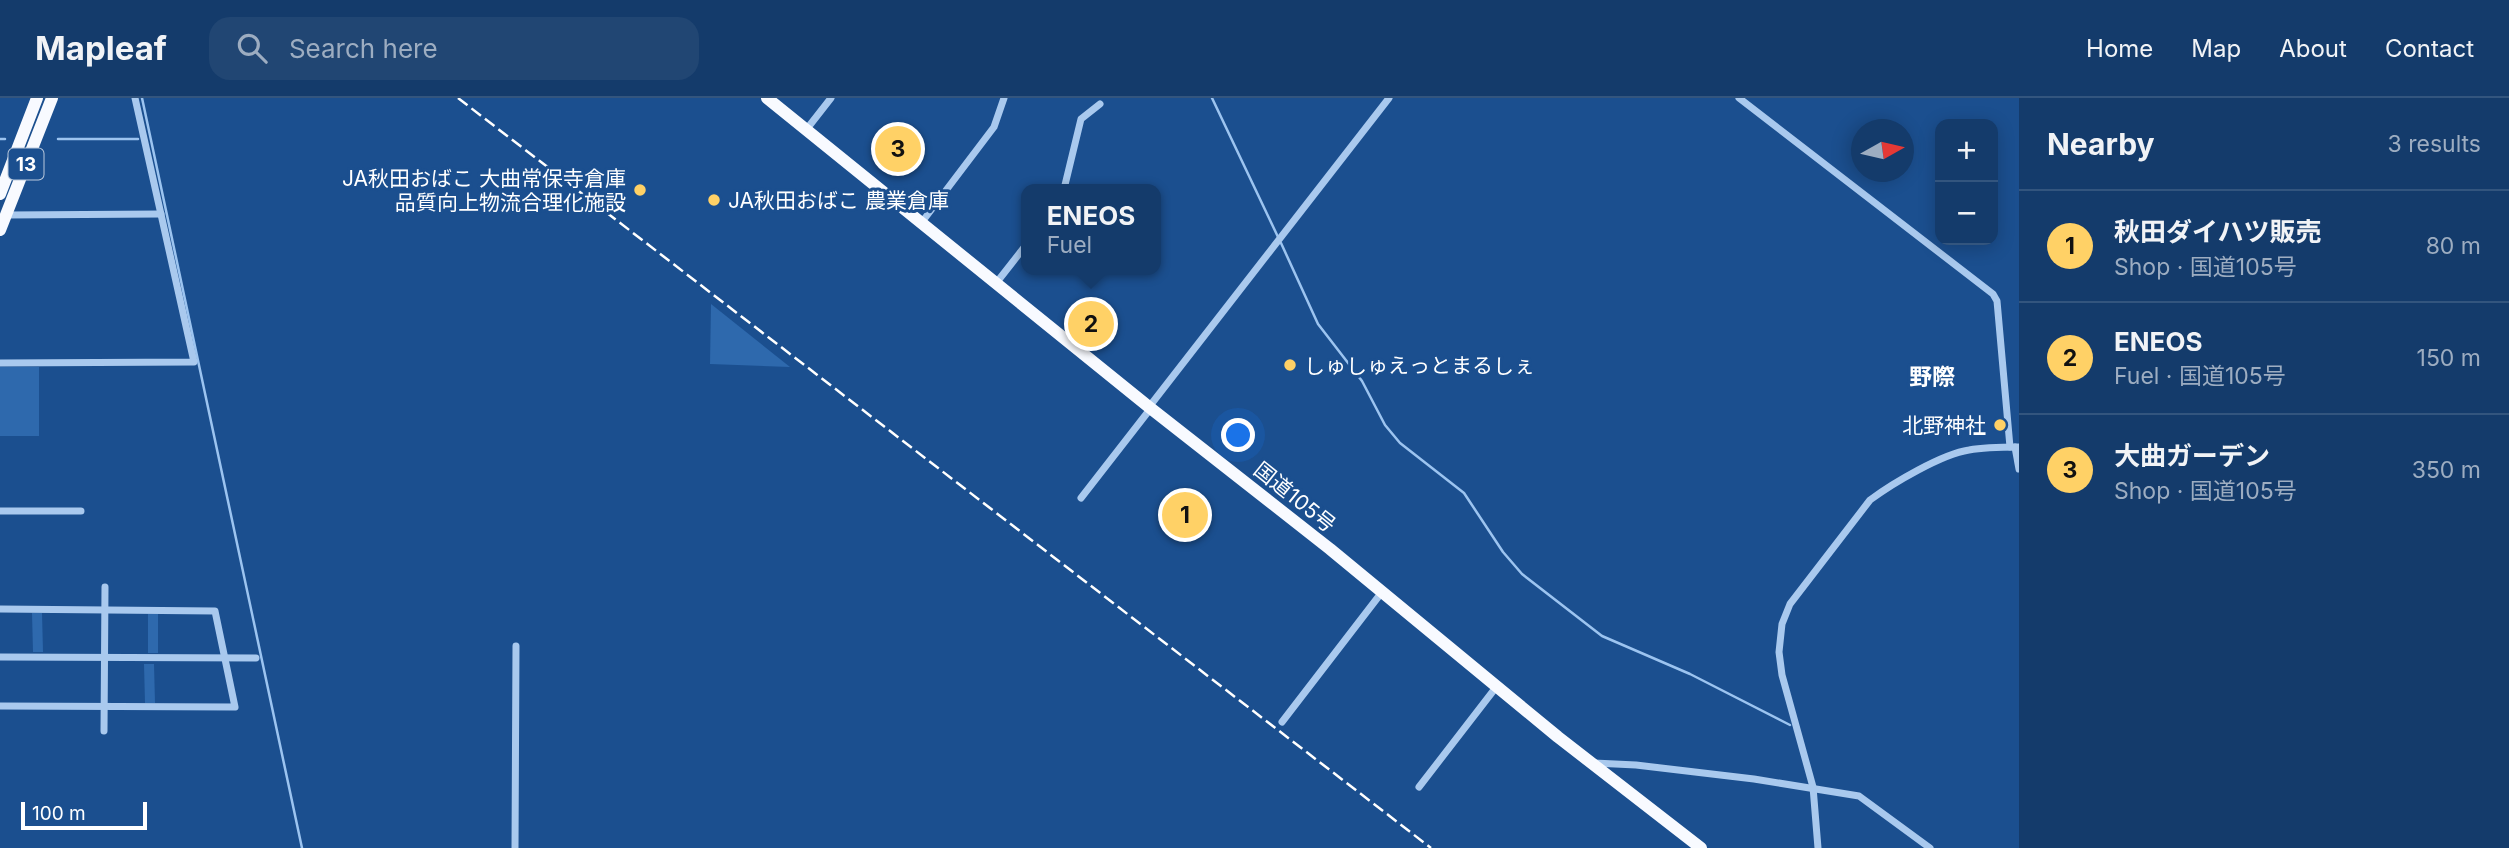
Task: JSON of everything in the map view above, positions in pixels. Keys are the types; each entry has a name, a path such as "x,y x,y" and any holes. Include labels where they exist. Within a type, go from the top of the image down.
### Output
{"highway":[{"name":"13","path":"0,194 37,98"},
{"name":"13","path":"0,230 52,98"},
{"name":"国道105号","path":"767,98 1701,848"}],"street":[{"path":"0,363 194,362 135,98"},
{"path":"806,130 831,98"},
{"path":"922,222 994,127 1004,98"},
{"path":"1081,498 1389,98"},
{"path":"1739,98 1993,293 1997,301 2019,469"},
{"path":"1065,184 1081,119 1100,104"},
{"path":"6,215 161,214"},
{"path":"997,282 1021,251"},
{"path":"1818,848 1813,787 1784,683 1779,652 1782,624 1790,604 1870,500 1887,487 1945,457 1967,450 2015,447"},
{"path":"0,511 81,511"},
{"path":"104,731 105,587"},
{"path":"1282,723 1382,592"},
{"path":"0,609 215,611 235,707 0,706"},
{"path":"515,848 516,646"},
{"path":"0,657 256,658"},
{"path":"1419,787 1497,686"},
{"path":"1593,763 1636,765 1813,787 1859,796 1930,848"}],"shaded area":[{"path":"711,304 790,367 710,364"},
{"path":"0,367 39,367 39,436 0,436"},
{"path":"32,613 42,613 43,652 33,652"},
{"path":"148,614 158,614 158,653 148,653"},
{"path":"144,664 154,664 155,703 145,703"}],"waterway":[{"path":"142,98 302,848"},
{"path":"1212,98 1278,237"},
{"path":"0,139 5,139"},
{"path":"58,139 138,139"},
{"path":"1281,243 1318,324 1362,381 1385,425 1400,443 1464,493 1503,552 1522,574 1602,636 1690,674 1790,725"}],"railway":[{"path":"458,98 1431,848"}],"place":[{"name":"大曲ガーデン","path":"898,149"},
{"name":"JA秋田おばこ 大曲常保寺倉庫 品質向上物流合理化施設","path":"640,190"},
{"name":"JA秋田おばこ 農業倉庫","path":"714,200"},
{"name":"ENEOS","path":"1091,324"},
{"name":"しゅしゅえっとまるしぇ","path":"1290,365"},
{"name":"北野神社","path":"2000,425"},
{"name":"秋田ダイハツ販売","path":"1185,515"}],"district":[{"name":"野際","path":"1932,377"}]}
